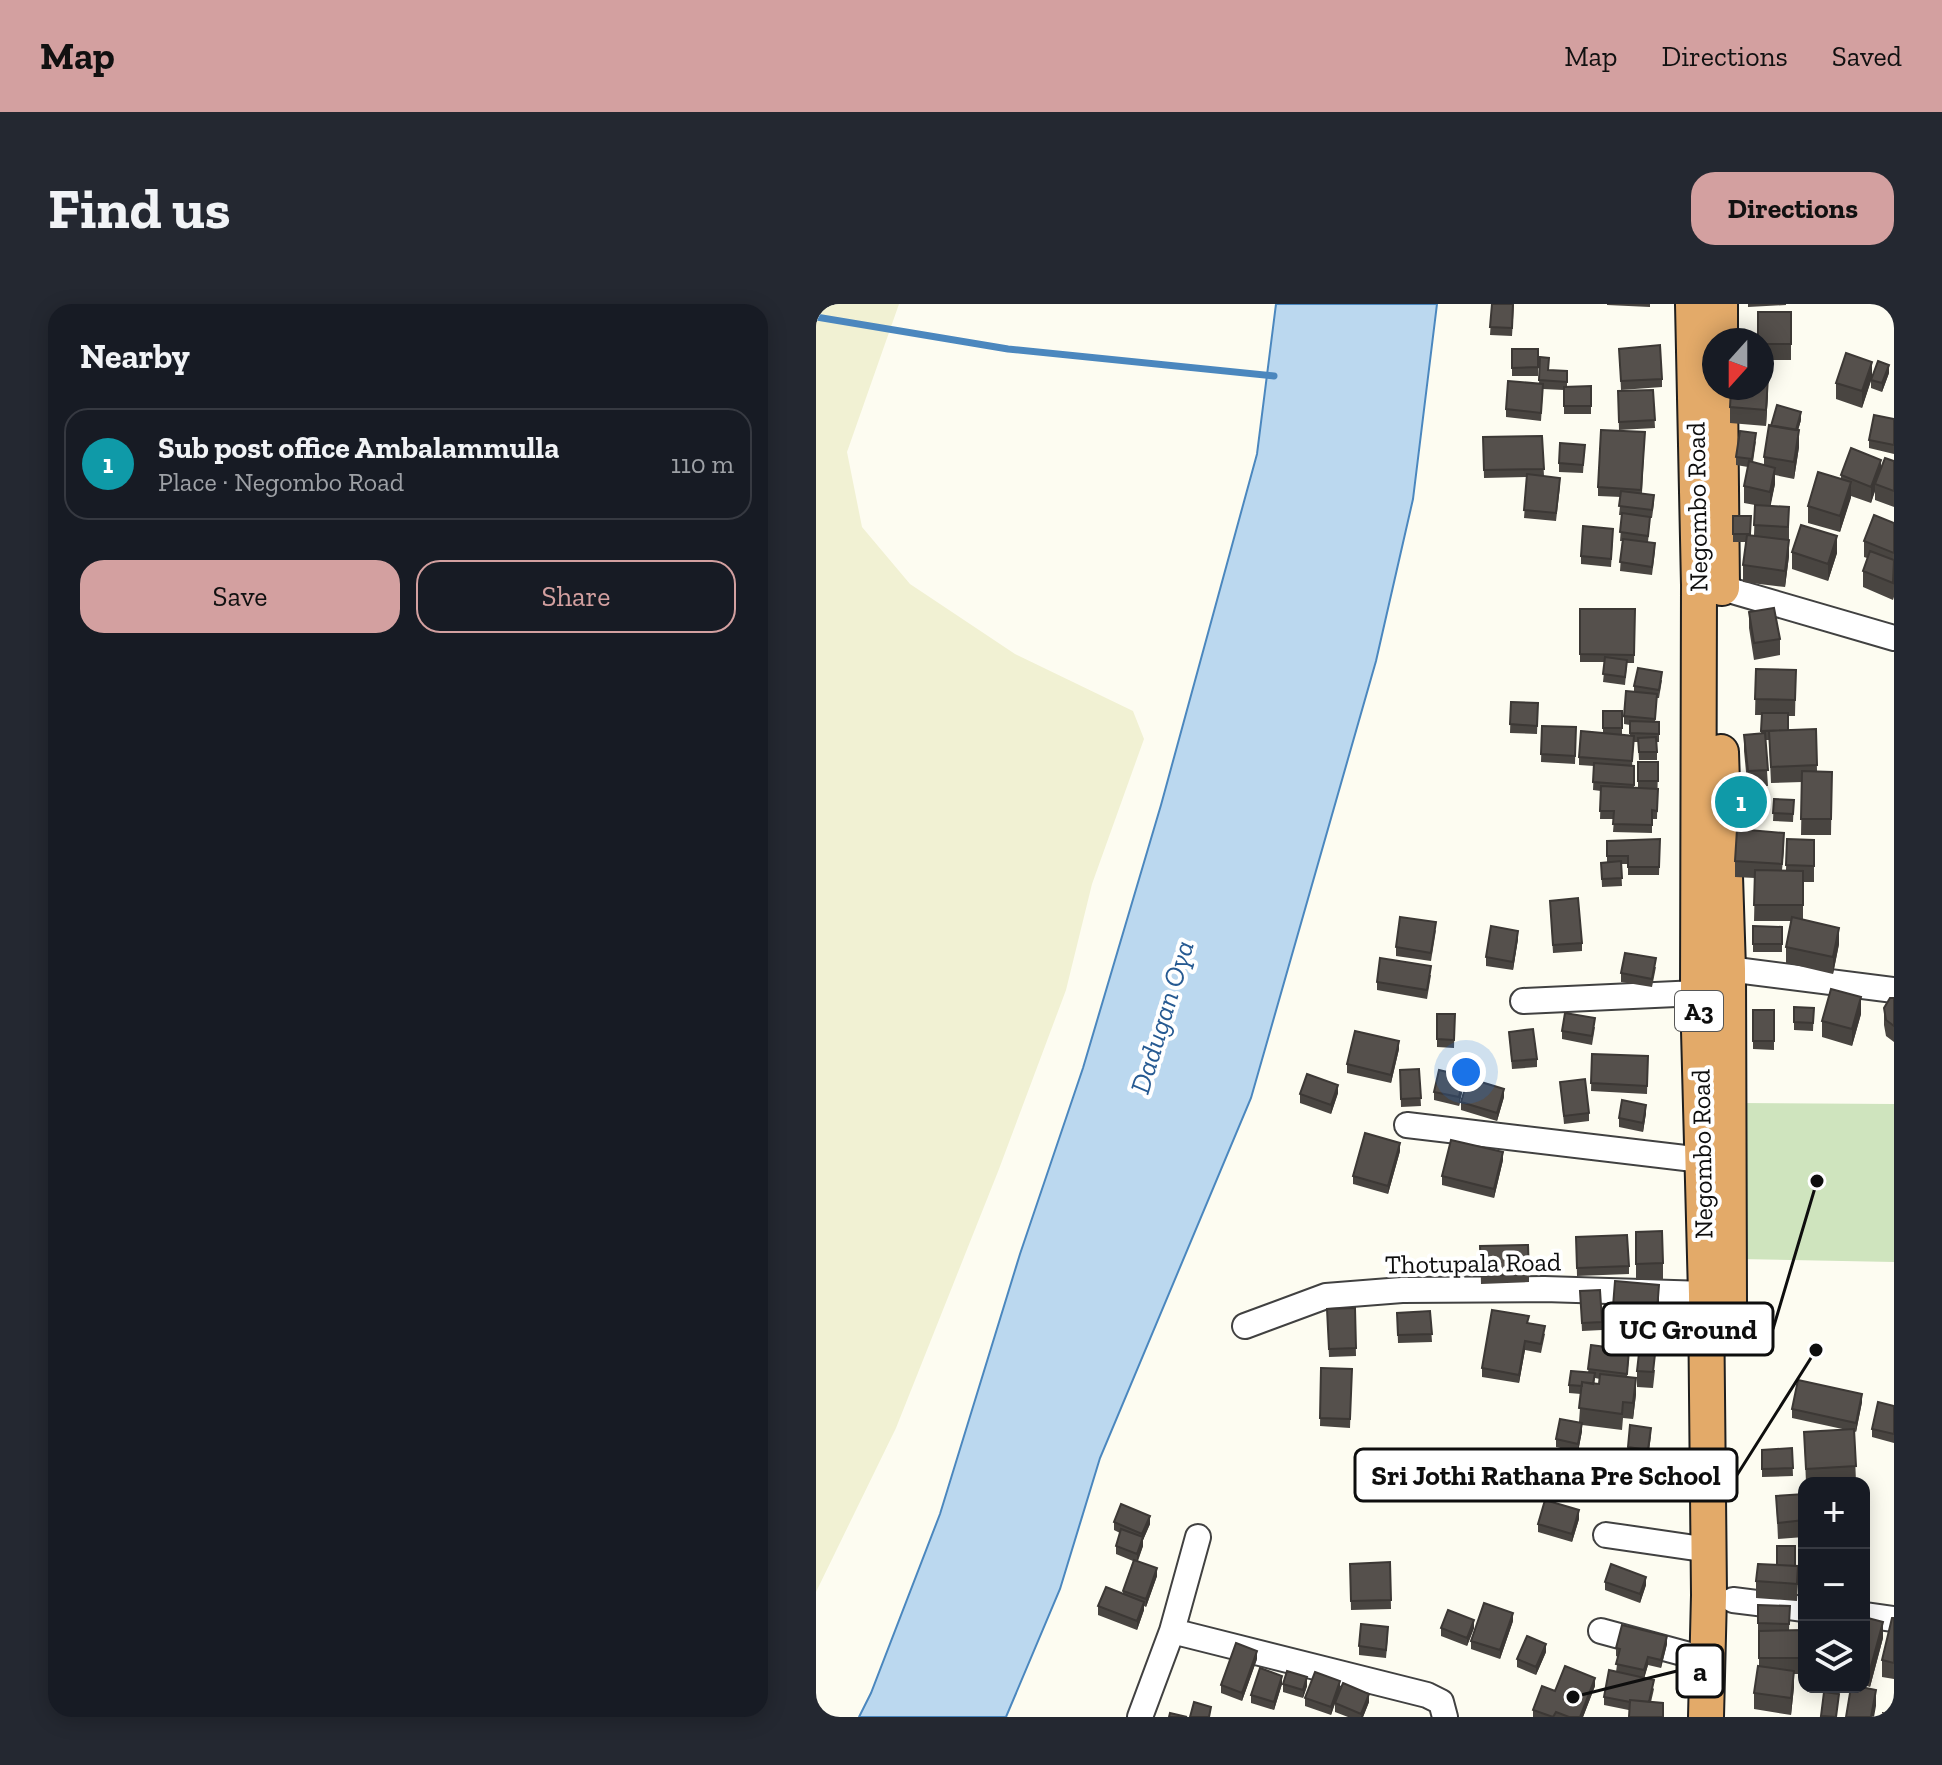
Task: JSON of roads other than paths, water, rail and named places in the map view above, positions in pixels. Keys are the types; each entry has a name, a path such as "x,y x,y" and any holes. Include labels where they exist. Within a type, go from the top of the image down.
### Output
{"highway":[{"name":"Negombo Road","path":"1693,304 1699,585 1698,993 1709,1550 1706,1717"},
{"path":"1720,304 1720,328"},
{"name":"Negombo Road","path":"1720,400 1722,588 1719,709 1728,969 1733,1600 1730,1717"}],"street":[{"path":"1722,588 1894,638"},
{"path":"1728,969 1894,990"},
{"path":"1523,1001 1698,993"},
{"path":"1407,1125 1702,1160"},
{"name":"Thotupala Road","path":"1245,1326 1326,1296 1387,1291 1544,1289 1706,1294"},
{"path":"1606,1535 1709,1550"},
{"path":"1140,1717 1172,1631 1198,1537"},
{"path":"1733,1600 1798,1608"},
{"path":"1870,1616 1894,1619"},
{"path":"1172,1631 1427,1695 1441,1702 1445,1717"},
{"path":"1601,1631 1708,1660"}],"water":[{"name":"Dadugan Oya","path":"1276,304 1437,304 1413,499 1376,661 1251,1098 1100,1458 1060,1589 1006,1717 859,1717 940,1514 1020,1254 1083,1068 1161,805 1257,454"}],"waterway":[{"path":"816,317 1008,349 1274,376"}],"place":[{"name":"Sub post office Ambalammulla","path":"1741,802"},
{"name":"UC Ground","path":"1817,1181"},
{"name":"Sri Jothi Rathana Pre School","path":"1816,1350"},
{"name":"a","path":"1573,1697"}]}
